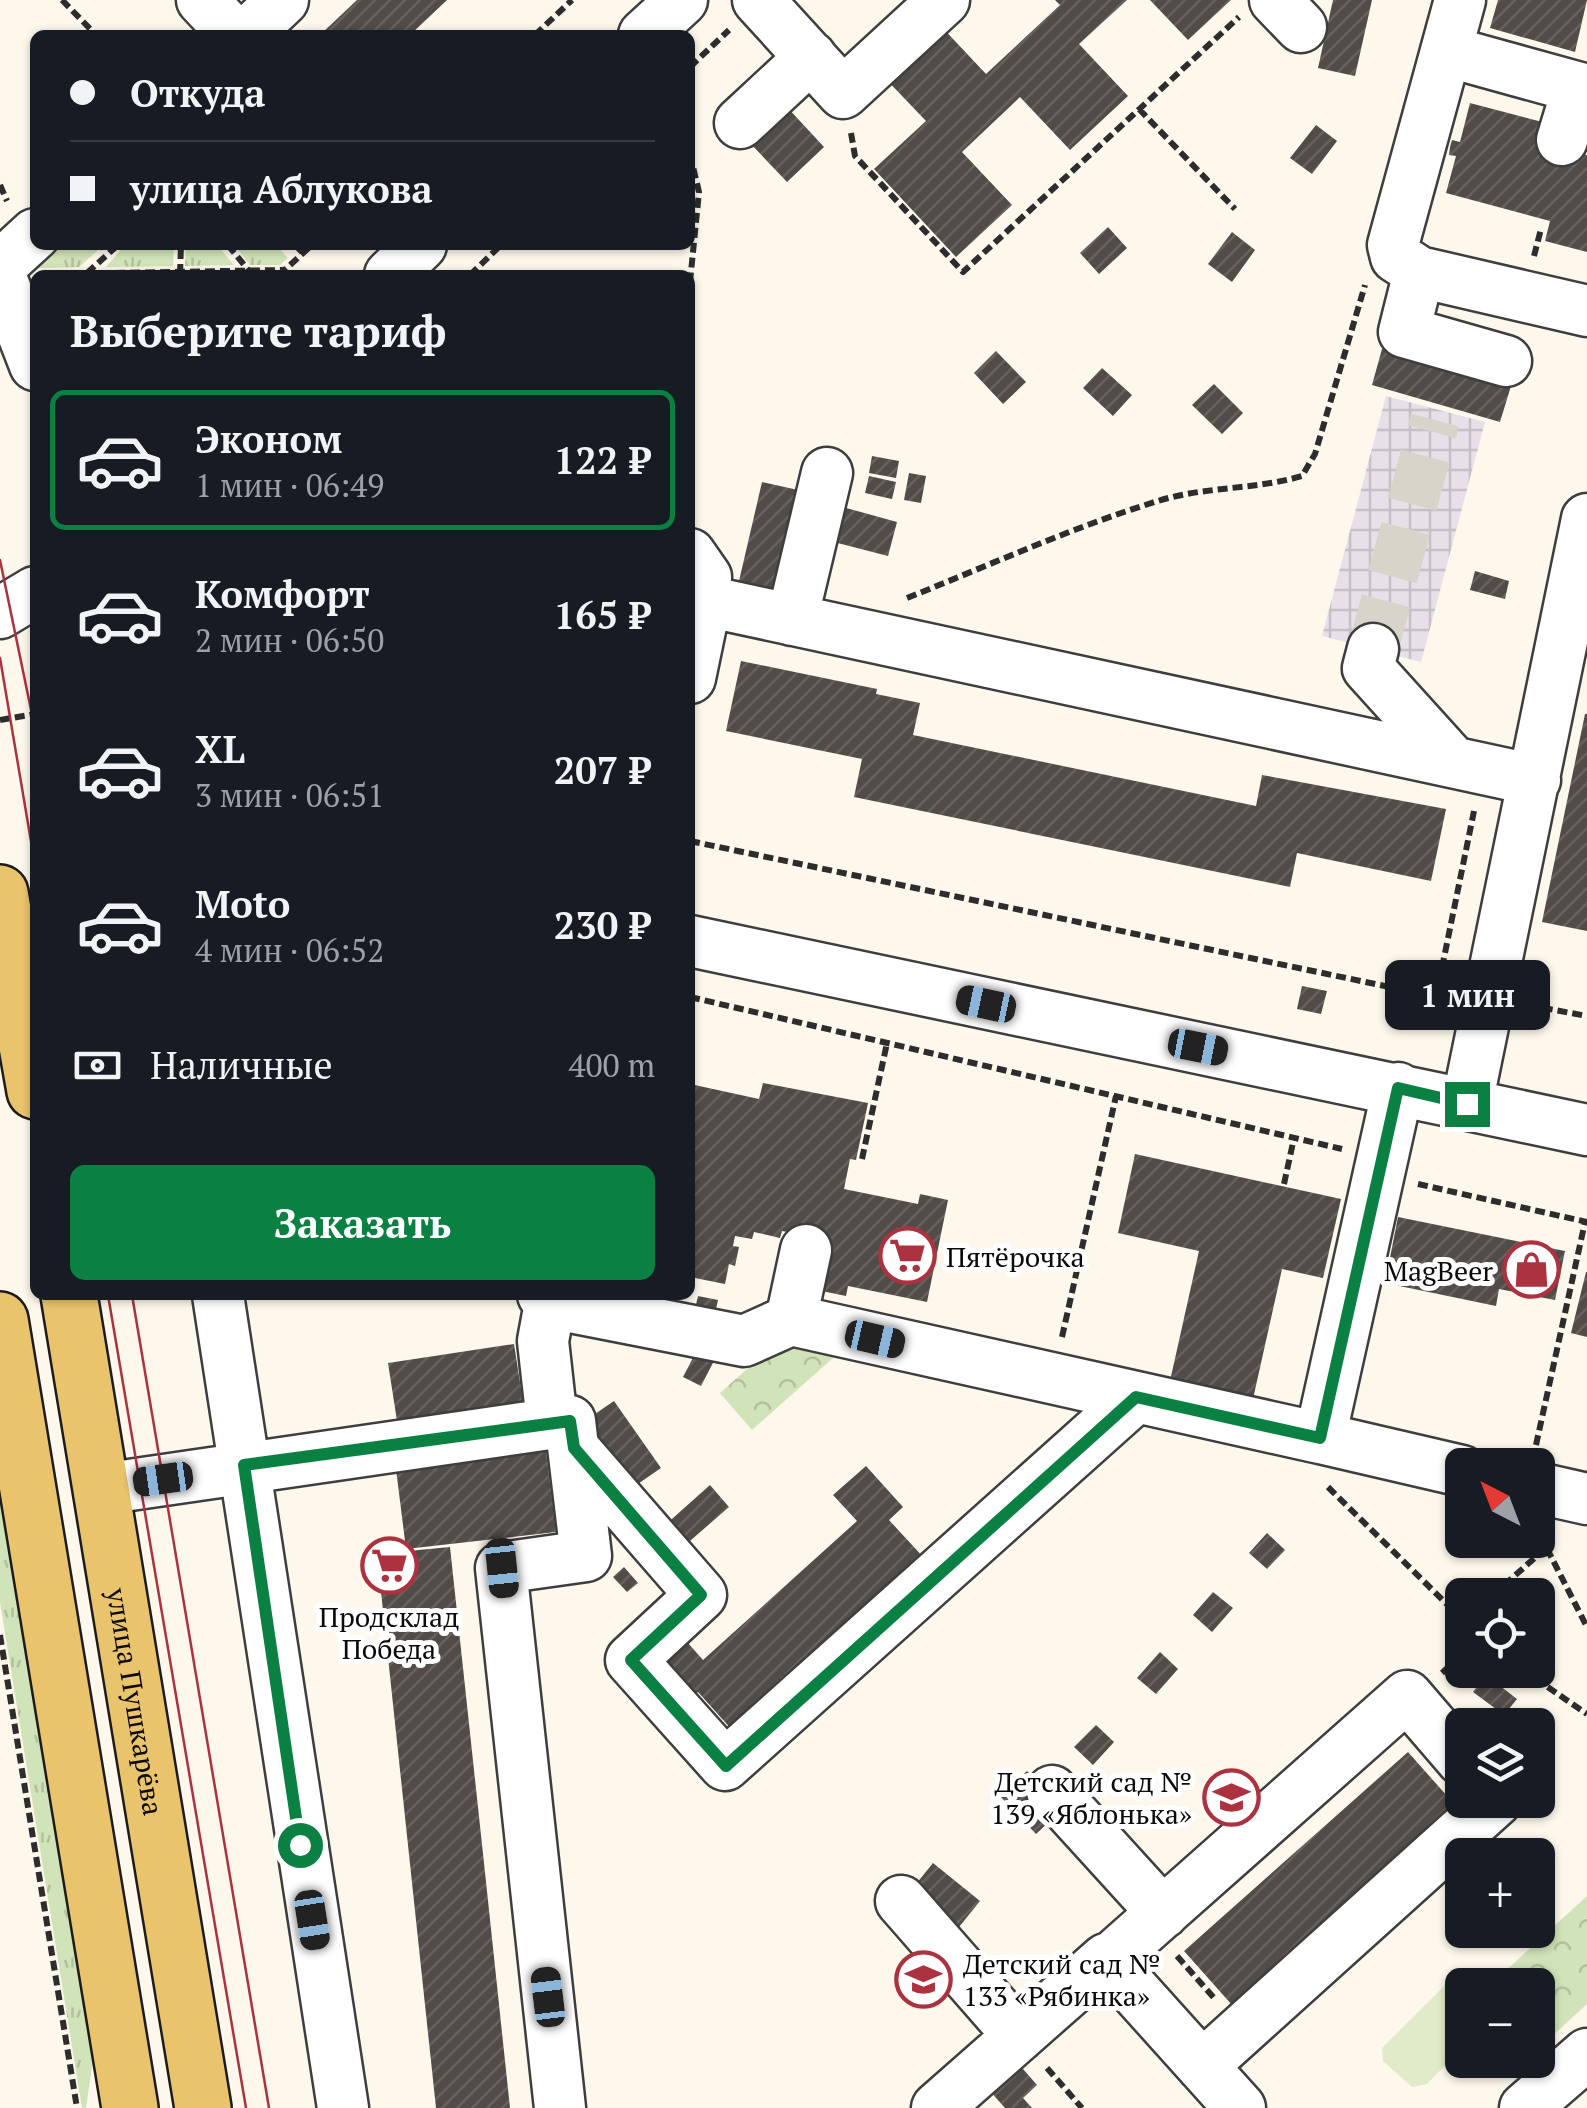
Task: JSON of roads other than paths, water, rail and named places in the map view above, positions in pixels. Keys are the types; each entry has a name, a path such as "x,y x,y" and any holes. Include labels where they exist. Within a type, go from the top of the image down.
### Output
{"main road":[{"path":"0,893 30,1063"},
{"name":"улица Пушкарёва","path":"70,1300 204,2108"},
{"path":"0,1320 130,2108"}],"street":[{"path":"202,0 231,30"},
{"path":"251,30 283,0"},
{"path":"649,30 682,0"},
{"path":"758,0 827,75"},
{"path":"740,123 827,75 944,0"},
{"path":"1460,0 1446,50 1406,258 1404,332 1506,361"},
{"path":"1446,50 1582,89 1562,140"},
{"path":"0,266 30,239"},
{"path":"395,270 416,250"},
{"path":"1406,258 1587,311"},
{"path":"0,275 30,352"},
{"path":"792,620 828,474"},
{"path":"1467,1104 1587,519"},
{"path":"695,561 706,577 706,601 695,654"},
{"path":"0,613 30,595"},
{"path":"706,601 1465,781 1534,780"},
{"path":"1373,649 1368,668 1465,781"},
{"path":"695,942 1587,1130"},
{"path":"1321,1459 1398,1088"},
{"path":"791,1320 806,1250"},
{"path":"219,1300 342,2108"},
{"path":"546,1300 543,1341 586,1556 502,1568 560,2108"},
{"path":"551,1300 744,1342 791,1320 1136,1397 1321,1459 1445,1470"},
{"path":"563,1435 701,1595 631,1660 726,1766 1136,1397"},
{"path":"102,1489 244,1465 563,1435"},
{"path":"1555,1492 1587,1499"},
{"path":"937,2108 1408,1696 1445,1740"},
{"path":"1052,1790 1156,1919"},
{"path":"1202,2066 1477,1818"},
{"path":"901,1901 1019,2036"},
{"path":"1108,1961 1240,2108"},
{"path":"1525,2108 1587,2054"}],"tunnel":[{"path":"1373,649 1435,420"}],"tram line":[{"path":"0,560 30,705"},
{"path":"0,658 30,835"},
{"path":"109,1300 246,2108"},
{"path":"133,1300 269,2108"}],"place":[{"name":"Пятёрочка","path":"907,1256"},
{"name":"MagBeer","path":"1532,1270"},
{"name":"Продсклад Победа","path":"389,1565"},
{"name":"Детский сад № 139 «Яблонька»","path":"1231,1797"},
{"name":"Детский сад № 133 «Рябинка»","path":"924,1979"}]}
